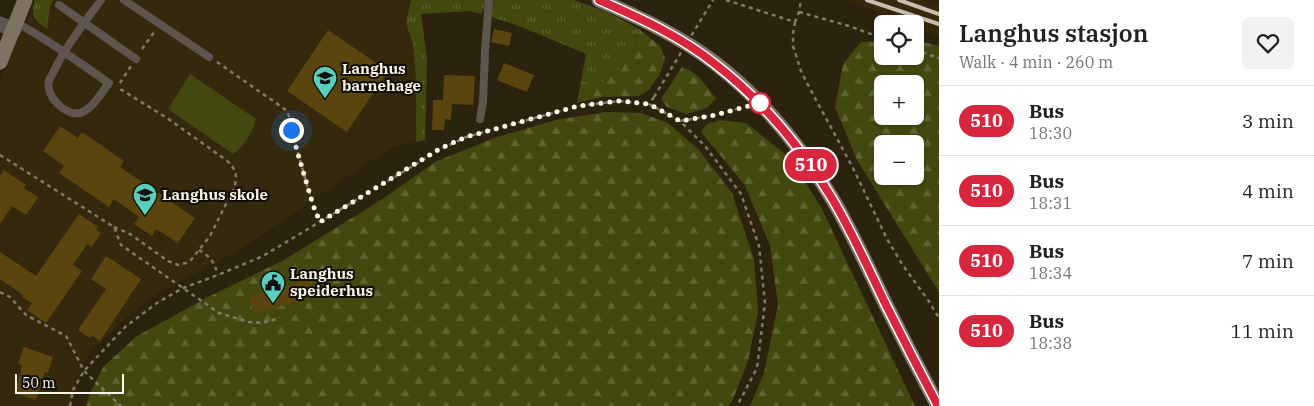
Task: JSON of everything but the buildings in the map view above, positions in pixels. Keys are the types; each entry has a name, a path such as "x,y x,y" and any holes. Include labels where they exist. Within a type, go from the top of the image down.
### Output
{"main road":[{"path":"0,62 10,26 25,0"},
{"path":"599,0 641,18 679,38 714,63 751,95 788,134 833,200 938,406"}],"lane":[{"path":"10,26 38,34 63,52 109,83 90,108 79,113 71,112 54,102 48,89 49,81 63,52 101,0"},
{"path":"124,0 209,57"},
{"path":"480,118 489,0"},
{"path":"59,5 136,59"}],"path":[{"path":"649,104 713,0"},
{"path":"726,0 794,22"},
{"path":"801,0 799,12 794,22 793,34 794,46 808,87 853,168 887,239 939,318"},
{"path":"799,12 874,35"},
{"path":"924,53 939,58"},
{"path":"209,57 286,110 290,116 291,130 310,196 320,222"},
{"path":"0,155 130,234 168,261 178,264 191,260 210,236 234,188 236,174 232,164 167,118 109,83"},
{"path":"70,406 74,390 84,371 125,327 157,303 183,288 263,256 441,148 466,137 578,106 619,101 649,104 680,121 705,146 741,194 759,246 765,302 757,368 737,406"},
{"path":"680,121 736,109"},
{"path":"114,226 121,245 219,313 249,322 262,323 280,318"},
{"path":"199,250 210,256 215,264 218,275"},
{"path":"0,292 10,297 26,315 66,336 84,371 121,406"}],"shaded area":[{"name":"Langhus skole","path":"53,0 411,0 406,23 413,45 416,79 416,142 393,147 242,248 146,300 89,352 70,406 0,406 0,82 32,10 35,21 47,29 50,7"},
{"path":"847,0 923,0 939,6 939,37 924,31 924,15 883,15"}],"green space":[{"path":"35,0 53,0 50,7 47,29 34,17"},
{"path":"411,0 486,0 482,14 470,11 421,14 427,61 425,140 416,142 416,79 413,45 406,23"},
{"path":"494,0 574,0 605,11 639,29 635,48 619,70 600,84 581,82 586,54 524,28 489,16"},
{"path":"639,29 660,46 665,58 660,74 648,91 638,96 602,97 577,103 581,82 600,84 619,70 635,48"},
{"path":"874,41 874,65 924,65 924,42 939,46 939,292 857,160 835,107 843,64 861,42"},
{"path":"682,67 698,76 716,98 707,108 686,114 667,107 661,99"},
{"path":"190,74 256,119 248,138 233,154 168,109"},
{"path":"606,112 641,113 668,123 699,150 732,193 754,259 758,312 748,361 733,399 728,406 86,406 90,393 104,366 137,336 208,297 284,260 381,200 435,162 494,138 556,120"},
{"path":"719,120 746,123 789,157 821,207 915,406 750,406 764,373 778,305 770,245 744,184 701,132 707,124"}],"railway":[{"path":"867,0 939,24"},
{"path":"899,0 939,14"}],"bus line":[{"name":"510","path":"599,0 641,18 679,38 734,79 788,134 833,200 938,406"}],"place":[{"name":"Langhus barnehage","path":"325,99"},
{"name":"Langhus skole","path":"145,216"},
{"name":"Langhus speiderhus","path":"273,304"}],"route":[{"path":"291,130 313,205 320,222 441,148 466,137 578,106 619,101 649,104 680,121 715,115 760,103"}]}
